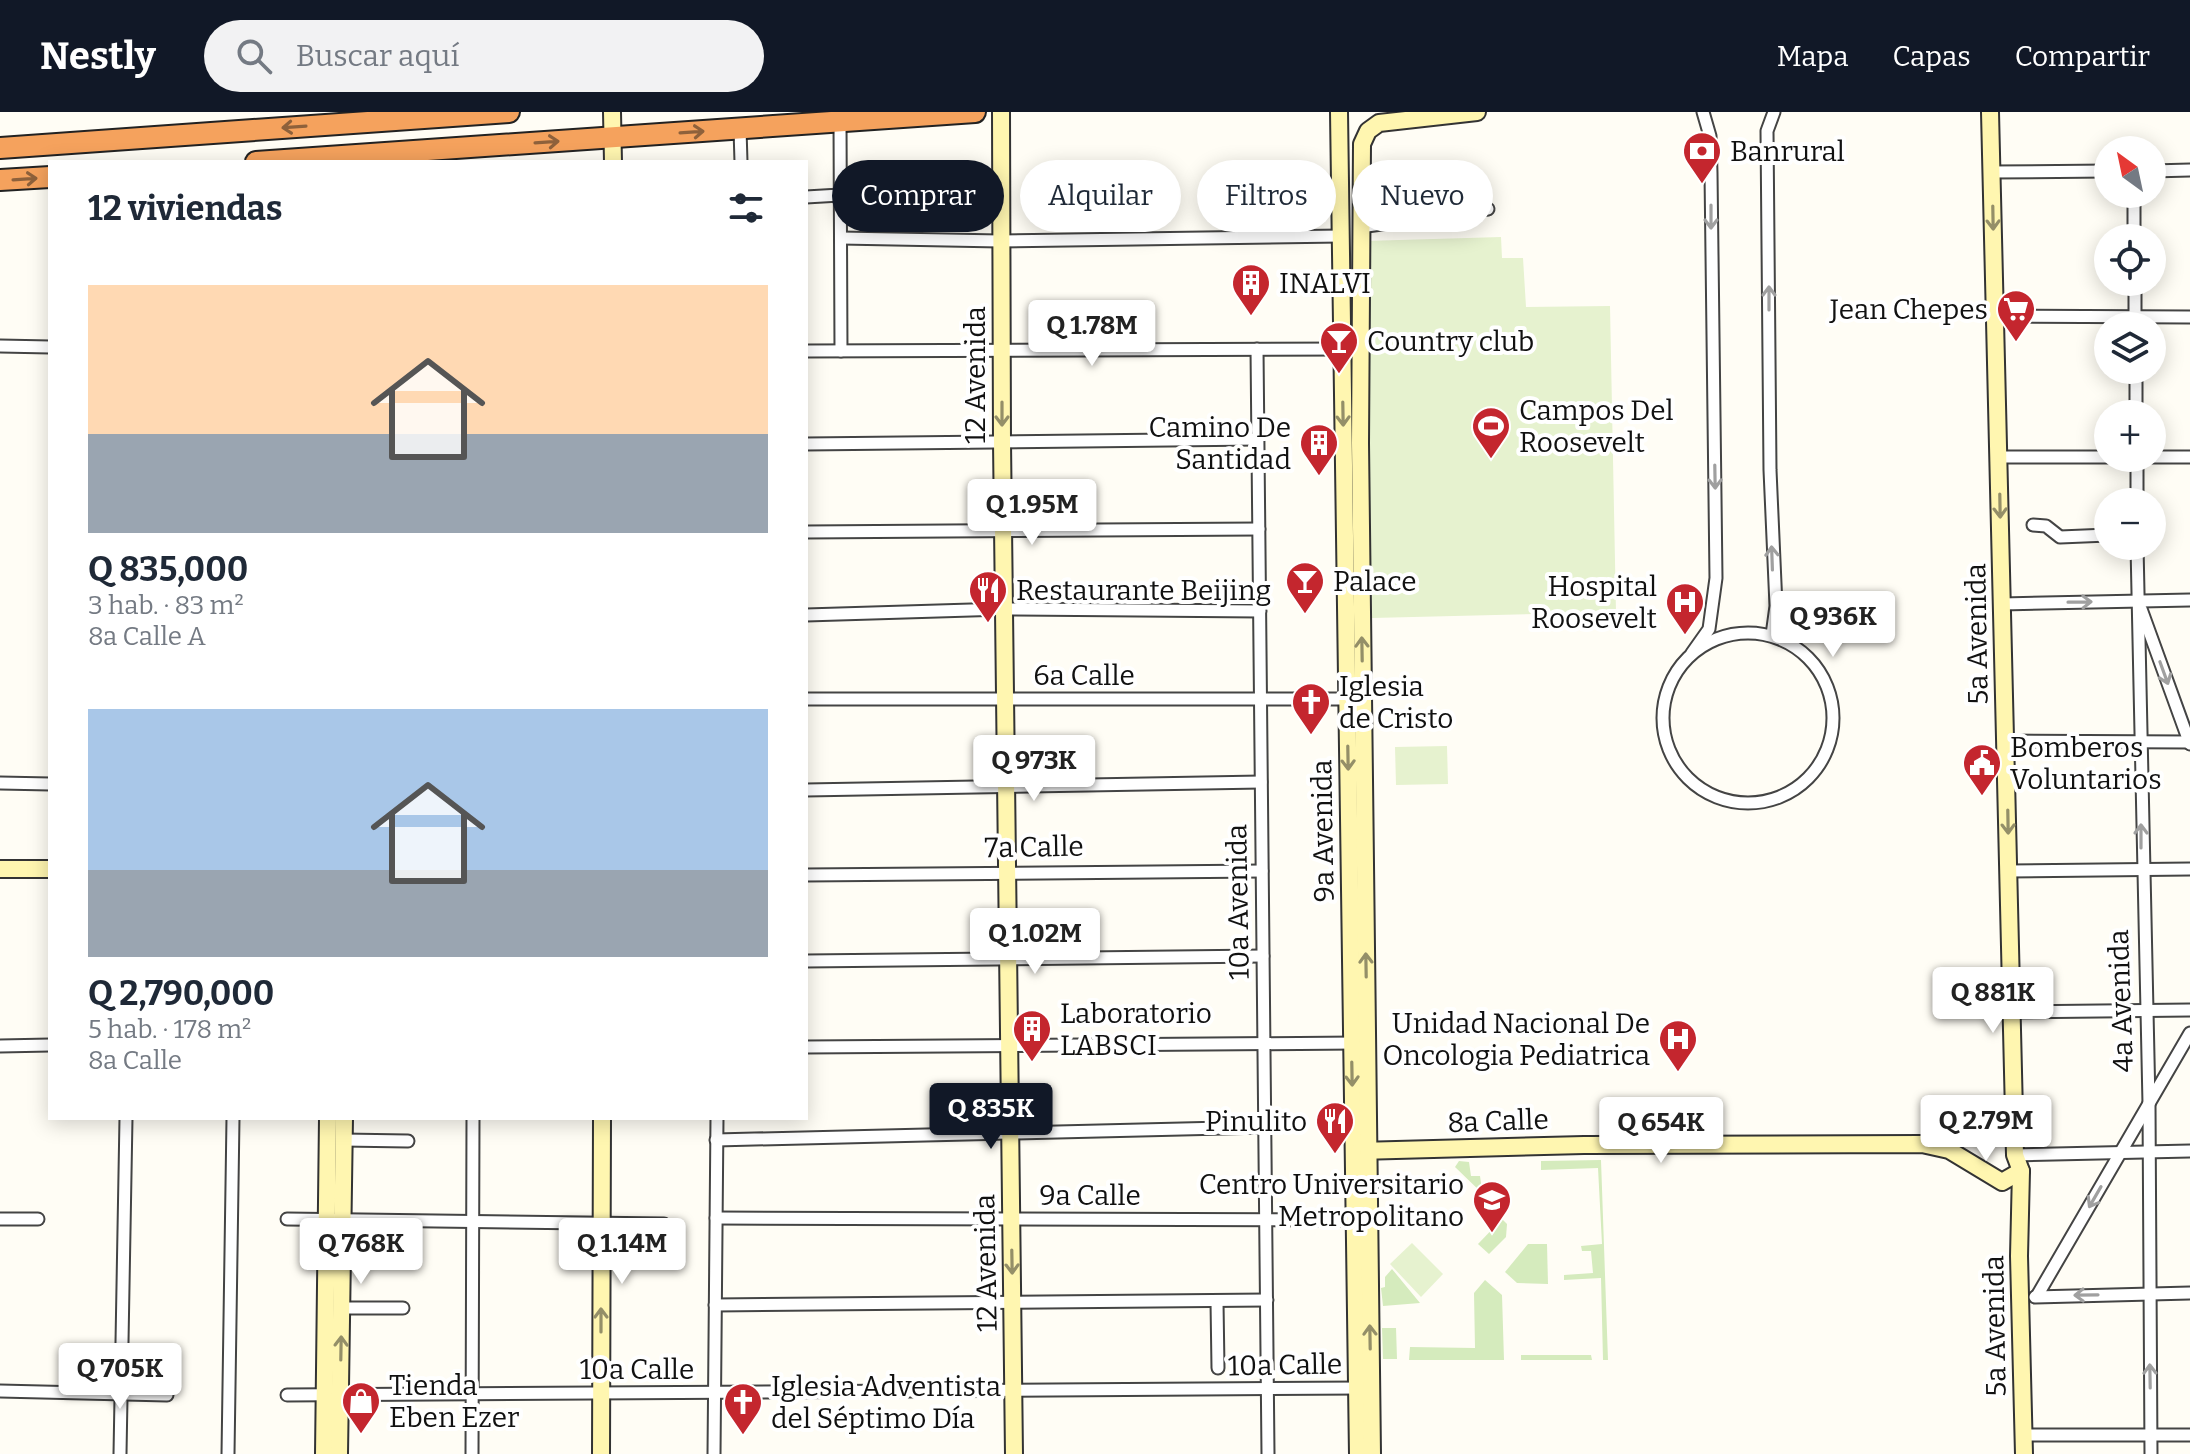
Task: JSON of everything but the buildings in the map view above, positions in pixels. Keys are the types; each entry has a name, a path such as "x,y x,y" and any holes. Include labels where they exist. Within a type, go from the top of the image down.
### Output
{"highway":[{"path":"0,148 509,112"},
{"path":"316,160 479,154 614,138 975,112"},
{"path":"0,180 48,177"}],"street":[{"path":"612,112 613,160"},
{"name":"12 Avenida","path":"1001,112 1014,1454"},
{"name":"9a Avenida","path":"1339,112 1341,236 1351,349 1365,1448"},
{"name":"9a Avenida","path":"1362,160 1362,144 1368,131 1384,122 1477,112"},
{"path":"1692,653 1730,634 1772,635 1807,656 1829,690 1833,710 1827,750 1817,768 1787,794 1767,801 1727,801 1708,793 1691,782 1668,749 1663,729 1664,702 1669,683 1709,629 1716,578 1710,136 1703,112"},
{"path":"1772,635 1776,606 1770,470 1767,131 1774,112"},
{"name":"5a Avenida","path":"1990,112 2009,871 2013,1168 2020,1198 2029,1297 2024,1454"},
{"path":"840,121 840,160"},
{"path":"740,129 741,160"},
{"path":"2166,171 2189,170"},
{"path":"1991,172 2094,171"},
{"path":"808,197 832,195"},
{"path":"841,232 841,351"},
{"name":"9a Avenida","path":"1351,349 1360,232"},
{"path":"841,238 1000,241 1341,236"},
{"path":"1995,316 2094,320"},
{"path":"2166,319 2190,317"},
{"path":"0,346 48,347"},
{"name":"10a Avenida","path":"1257,349 1268,1454"},
{"path":"808,351 1351,349"},
{"path":"808,444 1258,439"},
{"path":"1999,457 2094,457"},
{"path":"2166,457 2190,457"},
{"path":"2033,525 2046,526 2060,537 2094,536"},
{"path":"808,532 1259,529"},
{"name":"4a Avenida","path":"2137,560 2144,1011 2149,1104 2151,1454"},
{"path":"2002,604 2190,600"},
{"path":"2006,741 2190,743 2138,601"},
{"path":"808,615 1004,609 1260,611"},
{"name":"6a Calle","path":"808,699 1355,699"},
{"path":"808,790 1261,782"},
{"path":"0,783 48,784"},
{"path":"0,869 48,869"},
{"path":"2009,871 2190,869"},
{"name":"7a Calle","path":"808,875 1262,871"},
{"path":"808,961 1263,956"},
{"path":"2012,1012 2190,1010"},
{"path":"2029,1297 2120,1153 2190,1033"},
{"path":"808,1047 1359,1043"},
{"path":"0,1046 48,1045"},
{"path":"120,1454 126,1120"},
{"path":"228,1454 233,1120"},
{"path":"324,1454 341,1308 328,1120"},
{"path":"339,1454 332,1395 335,1221 344,1120"},
{"path":"472,1454 473,1120"},
{"path":"601,1454 602,1120"},
{"path":"714,1454 717,1120"},
{"path":"716,1140 1265,1127"},
{"path":"343,1140 408,1141"},
{"name":"8a Calle","path":"1361,1151 1584,1145 1922,1144 1949,1150 1975,1164 1993,1168 2120,1153 2190,1151"},
{"name":"9a Calle","path":"716,1218 1362,1220"},
{"path":"0,1219 38,1219"},
{"path":"287,1219 664,1224"},
{"path":"2029,1297 2190,1293"},
{"path":"715,1305 1267,1300"},
{"path":"1217,1302 1218,1368"},
{"path":"341,1308 403,1308"},
{"name":"10a Calle","path":"287,1395 1364,1388"},
{"path":"0,1391 167,1395"},
{"path":"2024,1435 2190,1435"}],"green space":[{"name":"Campos Del Roosevelt","path":"1501,237 1502,258 1523,258 1526,307 1610,306 1616,612 1372,618 1365,241"},
{"path":"1447,746 1448,784 1396,785 1395,747"},
{"path":"1601,1160 1608,1360 1603,1360 1601,1278 1564,1280 1564,1275 1593,1273 1591,1251 1582,1251 1581,1246 1602,1244 1598,1168 1541,1170 1541,1161"},
{"path":"1459,1161 1469,1162 1471,1176 1480,1176 1482,1190 1486,1191 1484,1195 1455,1167"},
{"path":"1502,1219 1507,1224 1506,1237 1489,1254 1478,1244"},
{"path":"1412,1243 1443,1274 1421,1297 1390,1264"},
{"path":"1528,1244 1547,1244 1548,1284 1517,1283 1505,1272"},
{"path":"1392,1269 1420,1303 1383,1306 1381,1288 1385,1287 1385,1277"},
{"path":"1485,1280 1502,1295 1504,1360 1409,1360 1410,1347 1475,1348 1474,1293"},
{"path":"1382,1328 1396,1328 1397,1359 1383,1359"},
{"path":"1521,1355 1591,1355 1592,1360 1521,1360"}],"place":[{"name":"Banrural","path":"1702,185"},
{"name":"INALVI","path":"1251,317"},
{"name":"Jean Chepes","path":"2016,343"},
{"name":"Country club","path":"1339,375"},
{"name":"Campos Del Roosevelt","path":"1491,460"},
{"name":"Camino De Santidad","path":"1319,477"},
{"name":"Palace","path":"1305,615"},
{"name":"Restaurante Beijing","path":"988,624"},
{"name":"Hospital Roosevelt","path":"1685,636"},
{"name":"Iglesia de Cristo","path":"1311,736"},
{"name":"Bomberos Voluntarios","path":"1982,797"},
{"name":"Laboratorio LABSCI","path":"1032,1063"},
{"name":"Unidad Nacional De Oncologia Pediatrica","path":"1678,1073"},
{"name":"Pinulito","path":"1335,1155"},
{"name":"Centro Universitario Metropolitano","path":"1492,1234"},
{"name":"Tienda Eben Ezer","path":"361,1435"},
{"name":"Iglesia Adventista del Séptimo Día","path":"743,1436"}]}
